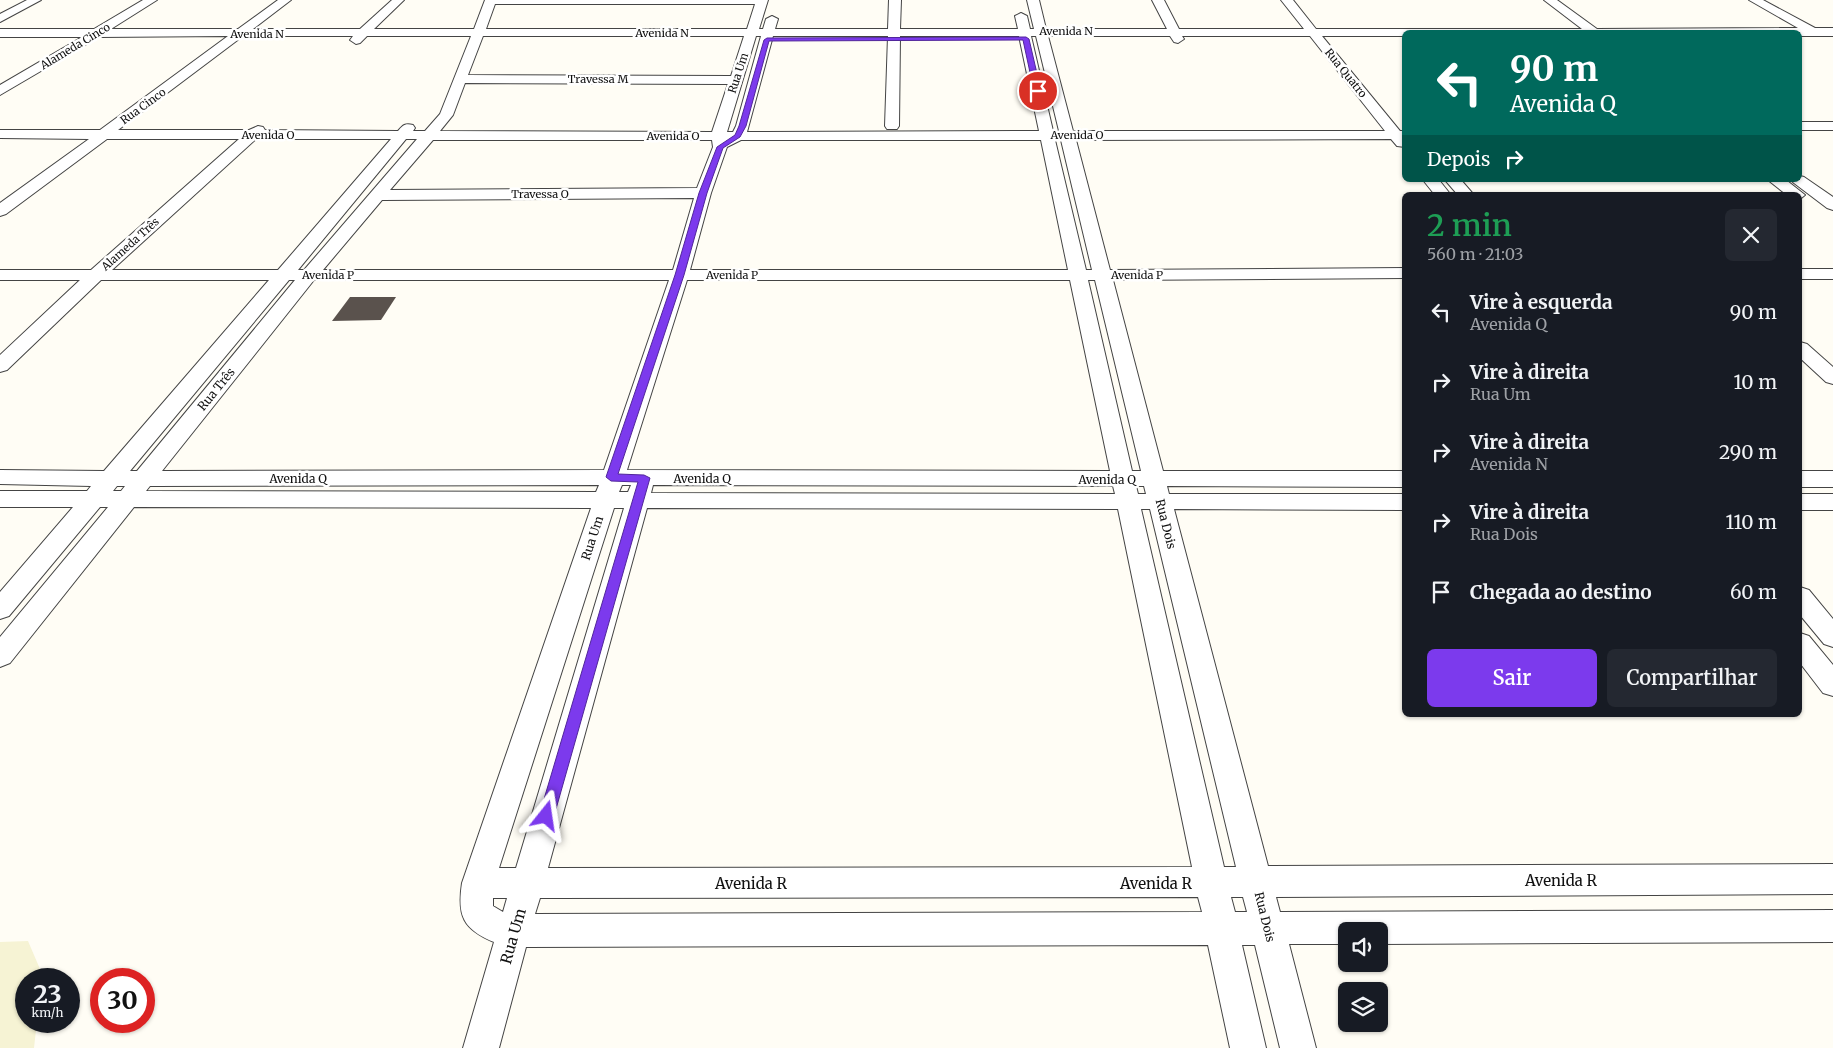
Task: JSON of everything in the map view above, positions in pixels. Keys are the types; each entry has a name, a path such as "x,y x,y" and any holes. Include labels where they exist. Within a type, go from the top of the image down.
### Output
{"street":[{"path":"0,11 20,0"},
{"path":"0,19 35,0"},
{"name":"Alameda Cinco","path":"0,91 151,0"},
{"name":"Rua Cinco","path":"116,125 271,0"},
{"name":"Rua Cinco","path":"0,210 99,130 227,37 285,0"},
{"path":"359,37 398,0"},
{"path":"490,0 762,1"},
{"name":"Rua Três","path":"0,656 315,268 446,115 490,0"},
{"path":"892,126 895,0"},
{"name":"Rua Dois","path":"1017,0 1046,130 1157,491 1298,1048"},
{"name":"Rua Dois","path":"1033,0 1067,130 1126,491 1248,1048"},
{"path":"1158,0 1176,36"},
{"name":"Rua Quatro","path":"1287,0 1328,38"},
{"name":"Rua Quatro","path":"1302,0 1328,38 1398,130"},
{"path":"1756,0 1829,35"},
{"path":"1771,0 1829,35"},
{"name":"Rua Um","path":"502,928 478,914 475,901 478,884 682,268 736,80 762,1"},
{"path":"1544,2 1575,30"},
{"path":"1544,2 1591,30"},
{"name":"Rua Um","path":"740,131 775,8"},
{"name":"Avenida N","path":"0,33 90,37"},
{"name":"Avenida N","path":"0,40 90,37 894,35 1402,39"},
{"name":"Avenida N","path":"1802,35 1829,35"},
{"path":"1802,38 1829,35"},
{"name":"Avenida N","path":"1328,38 1402,36"},
{"name":"Travessa M","path":"460,79 736,80"},
{"name":"Avenida O","path":"0,125 99,130 433,131 720,136 740,131 892,126 1046,130"},
{"name":"Avenida O","path":"0,134 82,134 116,125 257,130"},
{"path":"1802,126 1833,126"},
{"name":"Alameda Três","path":"0,366 111,261 257,130"},
{"name":"Avenida O","path":"740,131 1398,130"},
{"name":"Rua Três","path":"0,609 90,500 405,131"},
{"path":"720,136 740,131"},
{"path":"60,150 82,134"},
{"path":"1802,135 1833,135"},
{"path":"1433,182 1441,192"},
{"path":"1456,182 1464,192"},
{"path":"1779,182 1793,192"},
{"path":"1802,182 1833,205"},
{"name":"Travessa O","path":"377,195 703,193"},
{"path":"1802,199 1833,222"},
{"name":"Avenida P","path":"0,260 111,261 287,268"},
{"path":"1802,260 1833,260"},
{"path":"0,275 18,261"},
{"name":"Avenida P","path":"0,275 96,275 287,268 1090,269 1402,273"},
{"path":"1802,274 1833,274"},
{"path":"1802,350 1833,378"},
{"name":"Avenida Q","path":"0,477 608,489 1157,491 1402,502"},
{"name":"Avenida Q","path":"1157,491 1402,479"},
{"path":"1802,479 1833,479"},
{"name":"Avenida Q","path":"0,499 125,500 608,489"},
{"name":"Rua Um","path":"481,1048 502,928 527,884 641,489"},
{"path":"1802,502 1833,502"},
{"path":"1802,599 1833,637"},
{"path":"1802,646 1833,685"},
{"name":"Avenida R","path":"478,884 1833,879"},
{"path":"502,928 1222,927 1268,930 1833,926"}],"shaded area":[{"path":"28,941 40,968 15,968 15,1033 36,1033 34,1048 0,1048 0,942"}],"building":[{"path":"350,297 396,297 381,320 332,321"}],"route":[{"path":"546,816 644,478 611,477 680,275 703,193 720,147 738,136 767,40 1026,39 1038,91"}]}
